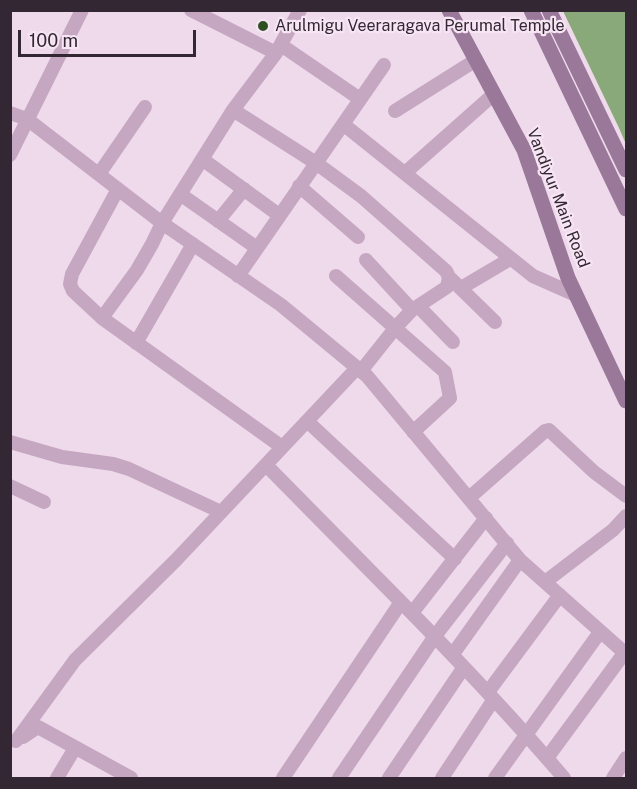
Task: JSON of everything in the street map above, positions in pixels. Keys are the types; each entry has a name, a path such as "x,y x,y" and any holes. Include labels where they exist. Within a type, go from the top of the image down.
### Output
{"street":[{"path":"10,155 82,10"},
{"path":"190,10 278,49 360,99"},
{"path":"102,318 137,270 162,223 232,110 278,49 300,10"},
{"name":"Vandiyur Main Road","path":"449,10 524,150 568,278 627,401"},
{"path":"531,10 627,209"},
{"path":"549,10 627,170"},
{"path":"395,111 476,60"},
{"path":"238,276 384,65"},
{"path":"406,172 494,94"},
{"path":"99,174 145,107"},
{"path":"232,110 316,163 361,196 446,270 449,277 495,322"},
{"path":"10,113 27,119 162,223 281,305 359,370 470,498 520,560 626,653 551,763 546,778"},
{"path":"343,123 533,276 576,295"},
{"path":"202,159 279,215"},
{"path":"299,186 358,237"},
{"path":"118,189 72,274 70,284 73,291 102,318 282,447"},
{"path":"218,221 244,189"},
{"path":"180,194 257,248"},
{"path":"136,342 194,244"},
{"path":"461,288 510,258"},
{"path":"366,260 453,342"},
{"path":"336,276 445,372 450,398 413,432"},
{"path":"13,740 75,660 359,370 396,327 415,308 447,287 449,277"},
{"path":"307,421 455,559"},
{"path":"470,498 545,431 549,430 594,472 627,496"},
{"path":"10,442 62,457 113,464 129,469 221,512"},
{"path":"266,465 453,654 564,778"},
{"path":"10,486 44,502"},
{"path":"545,582 613,530 627,516"},
{"path":"412,613 486,518"},
{"path":"339,778 435,636 507,543"},
{"path":"453,654 520,560"},
{"path":"442,778 491,695 560,595"},
{"path":"283,778 401,602"},
{"path":"495,778 600,632"},
{"path":"389,778 465,668"},
{"path":"13,740 38,727 130,778"},
{"path":"57,778 75,748"},
{"path":"613,778 627,758"}],"shaded area":[{"path":"563,11 626,11 626,144 619,128"}],"place":[{"name":"Arulmigu Veeraragava Perumal Temple","path":"263,26"}]}
